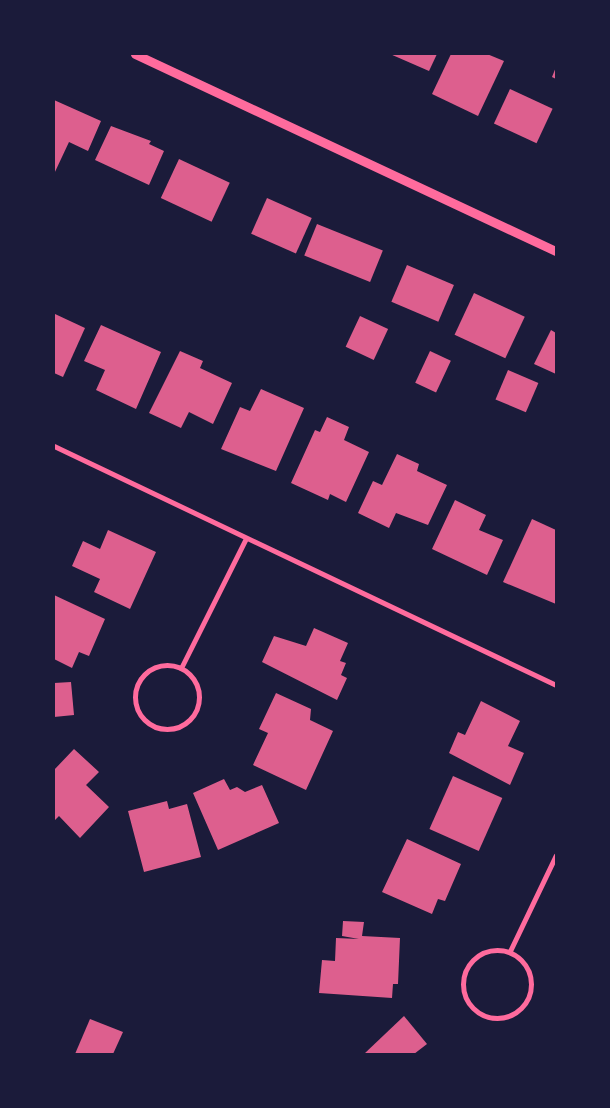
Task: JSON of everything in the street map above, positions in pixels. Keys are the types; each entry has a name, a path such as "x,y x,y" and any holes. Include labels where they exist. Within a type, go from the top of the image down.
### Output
{"street":[{"path":"135,54 556,251"},
{"path":"54,446 556,685"},
{"path":"180,668 246,538"},
{"path":"152,668 180,668 196,683 198,706 193,716 176,728 154,726 138,711 137,685 152,668"},
{"path":"510,951 556,855"},
{"path":"498,949 510,951 528,969 530,992 525,1003 510,1016 486,1017 466,999 463,976 476,956 498,949"}],"building":[{"path":"390,54 437,54 429,71"},
{"path":"451,54 487,54 504,61 478,116 432,94"},
{"path":"556,67 556,79 552,77"},
{"path":"510,89 553,109 537,143 494,123"},
{"path":"54,100 101,121 88,151 69,142 54,174"},
{"path":"111,126 151,141 149,144 164,151 149,185 95,160"},
{"path":"179,159 230,183 212,222 161,198"},
{"path":"267,198 312,218 296,254 251,234"},
{"path":"317,224 383,251 370,282 304,256"},
{"path":"407,265 454,285 438,322 391,302"},
{"path":"474,293 525,317 505,358 455,335"},
{"path":"55,314 85,328 63,377 54,373"},
{"path":"360,316 388,329 374,360 346,347"},
{"path":"101,325 161,352 136,409 96,390 105,370 84,361"},
{"path":"551,330 556,333 556,374 534,364"},
{"path":"180,351 203,361 200,368 232,383 213,424 189,412 181,428 149,413"},
{"path":"430,351 451,361 436,392 415,383"},
{"path":"508,370 538,383 526,412 495,399"},
{"path":"261,389 304,408 276,471 221,449 240,407 250,411"},
{"path":"327,417 349,427 344,440 369,452 346,502 330,494 328,500 291,483 315,430 320,432"},
{"path":"397,454 419,464 417,471 447,485 428,525 396,513 389,528 358,513 373,481 382,485"},
{"path":"455,500 486,515 479,530 503,540 487,575 432,549"},
{"path":"532,519 556,530 556,604 503,582"},
{"path":"108,530 156,552 130,609 94,592 100,579 72,566 83,541 100,549"},
{"path":"54,595 105,619 89,656 79,652 72,668 54,659"},
{"path":"314,628 348,643 340,661 346,663 341,675 347,678 337,700 262,662 274,636 306,646"},
{"path":"71,682 74,715 54,717 54,683"},
{"path":"276,693 311,709 310,720 333,731 306,790 253,765 268,733 259,729"},
{"path":"481,701 520,721 508,746 524,753 510,785 449,753 458,732 465,735"},
{"path":"74,749 99,772 86,785 109,807 80,838 59,816 54,821 54,770"},
{"path":"453,776 502,798 479,851 429,829"},
{"path":"224,779 230,790 237,787 245,792 262,785 279,823 218,850 193,793"},
{"path":"167,801 169,809 187,804 201,857 144,872 128,811"},
{"path":"407,839 461,864 445,901 438,899 432,914 382,892"},
{"path":"343,921 364,922 362,936 400,938 398,984 393,984 392,998 319,993 322,960 335,961 336,938 359,939 342,936"},
{"path":"404,1016 427,1044 414,1054 364,1054"},
{"path":"90,1019 123,1032 113,1054 75,1054"}]}
